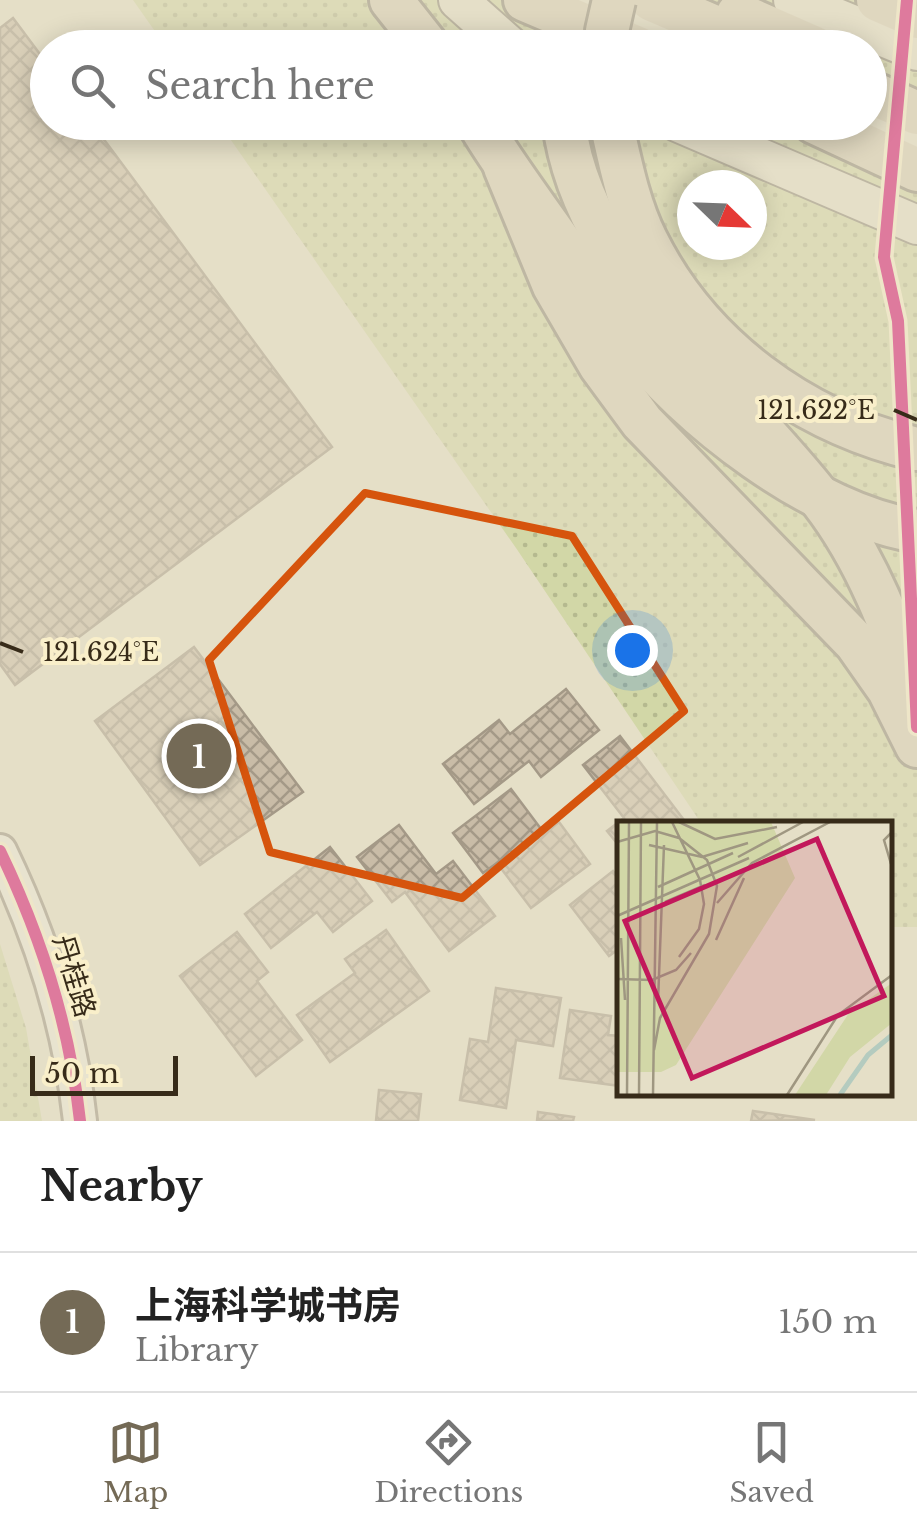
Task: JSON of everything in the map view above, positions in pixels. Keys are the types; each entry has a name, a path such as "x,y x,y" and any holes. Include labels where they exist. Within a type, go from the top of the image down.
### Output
{"highway":[{"path":"391,0 415,30"},
{"path":"525,0 596,30"},
{"path":"564,30 567,0"},
{"path":"606,30 614,0"},
{"path":"652,0 722,30"},
{"path":"706,0 774,30"},
{"path":"878,0 917,17"},
{"path":"887,77 917,90"},
{"path":"887,99 917,112"},
{"path":"489,140 626,338 726,436 754,459 829,502 897,528 917,531"},
{"path":"566,140 598,225 642,296 824,504 868,576 917,699"},
{"path":"614,140 645,238 676,290 723,346 772,385 836,424 917,450"},
{"path":"853,140 917,170"},
{"path":"505,168 554,286 600,365 642,422 856,643 889,690 917,746"}],"main road":[{"path":"458,0 492,30"},
{"path":"583,0 654,30"},
{"path":"792,0 866,30"},
{"path":"887,39 917,51"},
{"path":"887,128 917,141"},
{"path":"718,140 917,225"}],"street":[{"name":"丹桂路","path":"0,851 46,965 66,1034 80,1121"},
{"name":"丹桂路","path":"0,879 44,1001 68,1121"}],"highlighted area":[{"path":"365,493 572,536 684,711 462,898 270,852 209,660"}],"green space":[{"path":"133,0 917,0 917,927 892,927 892,821 700,821 516,548 231,140 887,140 887,30 154,30"},
{"path":"0,944 26,1028 42,1121 0,1121"}],"building":[{"path":"13,18 30,41 30,140 104,140 332,447 15,685 0,664 0,28"},
{"path":"194,647 303,792 200,865 95,721"},
{"path":"566,689 599,730 541,777 529,761 474,804 443,764 499,720 510,734"},
{"path":"620,736 685,821 620,821 624,818 583,765"},
{"path":"511,789 544,833 559,822 590,864 531,908 497,863 483,873 453,833"},
{"path":"617,823 617,843 607,831"},
{"path":"399,825 436,874 453,861 495,916 449,951 405,892 392,902 357,857"},
{"path":"330,847 372,901 333,932 317,912 271,948 245,914"},
{"path":"613,871 617,876 617,950 609,956 570,905"},
{"path":"386,930 429,991 330,1062 297,1015 355,973 345,959"},
{"path":"237,932 268,972 257,981 302,1040 256,1076 180,976"},
{"path":"496,988 561,998 553,1046 516,1040 506,1108 460,1100 470,1039 488,1042"},
{"path":"570,1010 611,1016 608,1035 617,1036 617,1086 560,1078"},
{"path":"379,1090 421,1094 418,1121 376,1121"},
{"path":"753,1111 815,1120 751,1121"},
{"path":"538,1112 574,1117 573,1121 537,1121"}],"cycle path":[{"path":"907,0 884,257 898,321 917,727"},
{"path":"0,851 52,983 80,1121"}],"place":[{"name":"上海科学城书房","path":"199,756"}]}
